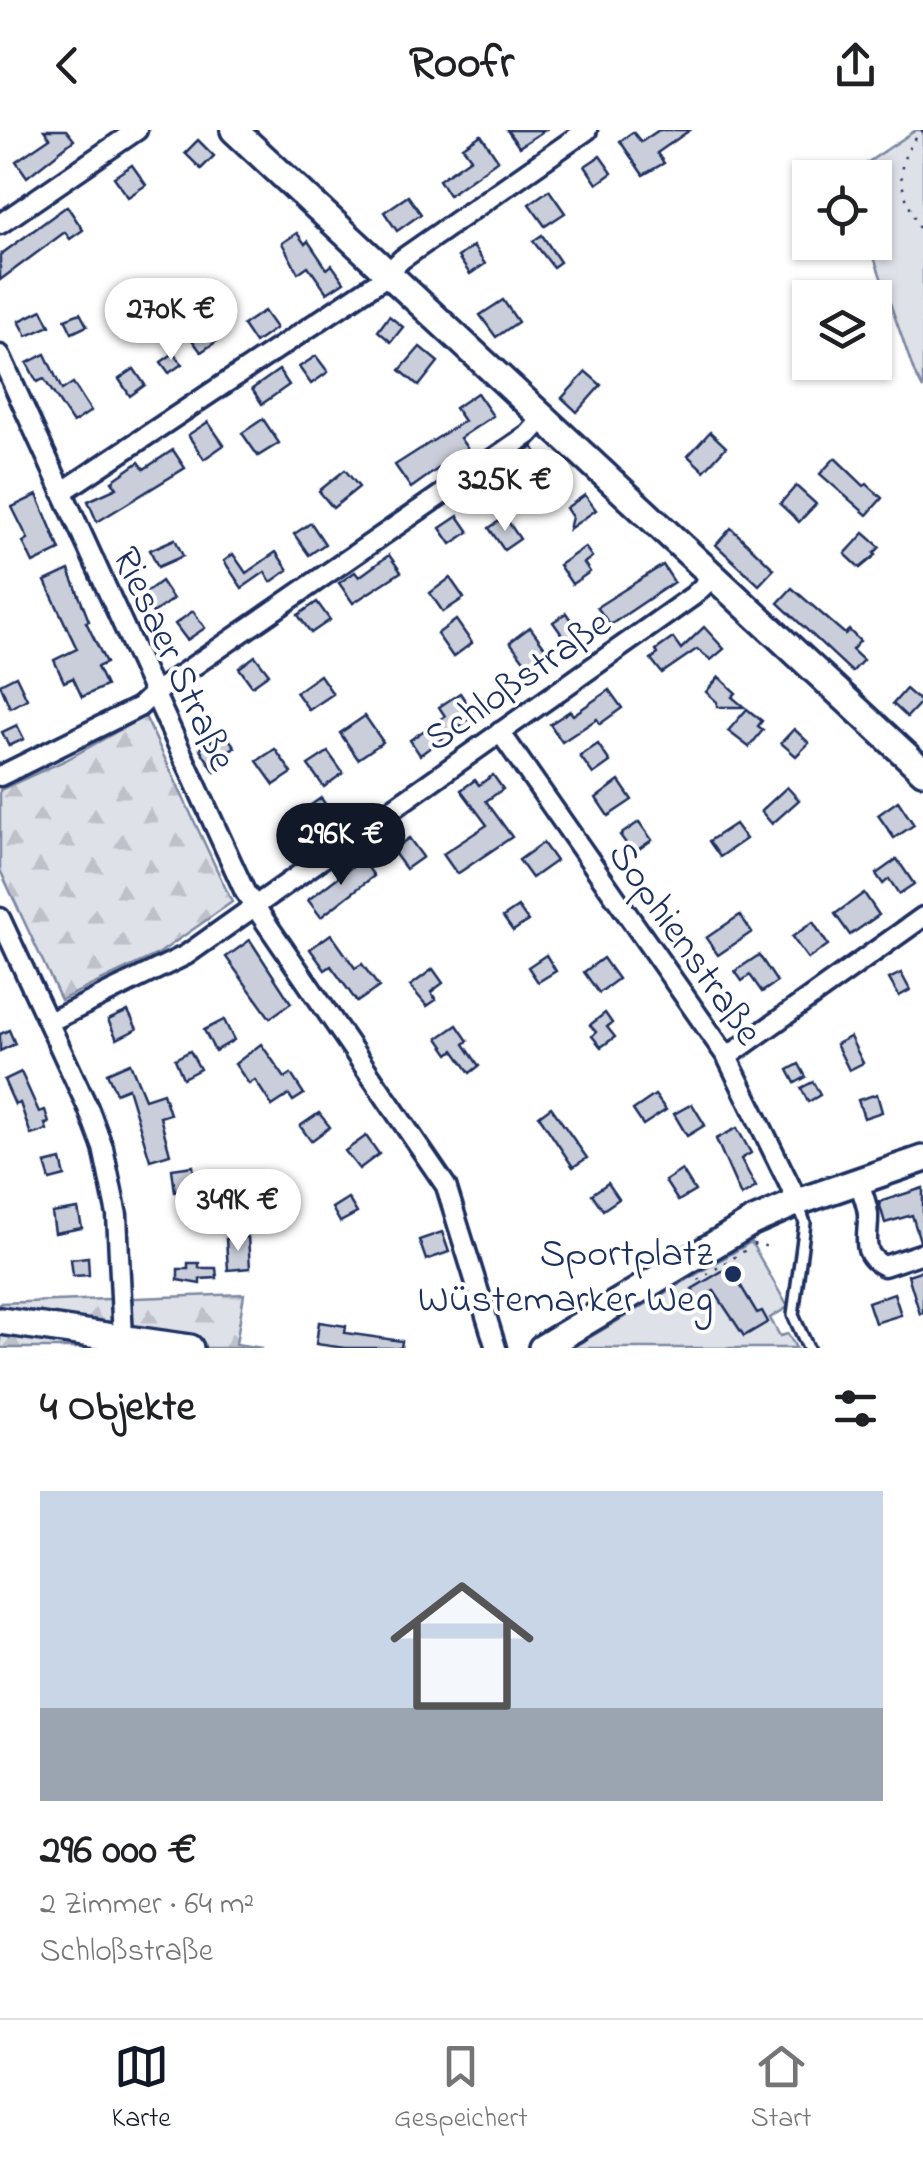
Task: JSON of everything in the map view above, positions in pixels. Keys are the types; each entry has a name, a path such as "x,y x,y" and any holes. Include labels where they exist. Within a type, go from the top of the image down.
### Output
{"street":[{"path":"0,224 137,130"},
{"path":"234,130 923,771"},
{"path":"62,492 224,387 587,130"},
{"name":"Riesaer Straße","path":"0,356 254,908 440,1176 454,1206 496,1348"},
{"path":"0,776 138,707 529,434 544,417"},
{"name":"Schloßstraße","path":"49,1022 161,969 254,908 693,596 714,576"},
{"name":"Sophienstraße","path":"500,732 727,1058 798,1202"},
{"path":"727,1058 923,917"},
{"path":"0,918 88,1108 108,1166 117,1215 123,1338"},
{"path":"542,1348 752,1222 923,1159"},
{"path":"858,1181 868,1211 866,1251 872,1260 884,1266 923,1254"},
{"path":"0,1321 190,1348"}],"lane":[{"path":"798,1202 805,1224 793,1315 808,1348"}],"path":[{"path":"923,130 904,153 899,169 900,182 923,238"},
{"path":"752,1244 771,1246"}],"green space":[{"path":"916,130 923,130 923,389 892,309 892,280 882,280 875,260 892,260 892,160 871,160"},
{"path":"145,716 232,902 158,954 61,1000 0,870 0,790 66,760"},
{"name":"Sportplatz Wüstemarker Weg","path":"751,1242 788,1307 770,1318 780,1336 788,1334 796,1348 572,1348"},
{"path":"244,1294 236,1344 262,1348 0,1348 0,1303"}],"building":[{"path":"44,130 66,130 74,140 27,177 16,161 50,138"},
{"path":"507,130 545,130 519,147"},
{"path":"659,130 690,130 657,153 664,163 643,175 620,141 633,132 641,142"},
{"path":"481,135 498,160 449,195 439,180 471,158 463,147"},
{"path":"198,140 214,156 201,169 185,153"},
{"path":"600,156 612,173 597,184 585,166"},
{"path":"132,165 146,185 128,197 114,177"},
{"path":"549,190 565,213 545,226 529,204"},
{"path":"408,196 421,214 397,231 384,212"},
{"path":"67,206 83,230 70,239 65,232 0,280 0,255"},
{"path":"297,233 305,244 308,241 327,269 332,265 344,282 327,293 308,266 298,273 282,243"},
{"path":"542,235 560,262 553,267 533,241"},
{"path":"473,246 485,264 470,274 458,257"},
{"path":"123,294 134,310 121,318 111,302"},
{"path":"503,300 518,322 496,337 480,315"},
{"path":"42,310 50,326 27,336 19,321"},
{"path":"264,311 276,328 255,343 243,325"},
{"path":"80,313 87,326 72,333 65,319"},
{"path":"389,316 403,327 391,342 378,331"},
{"path":"212,322 223,337 201,352 190,337"},
{"path":"420,347 438,362 419,386 400,370"},
{"path":"174,353 182,364 169,373 161,362"},
{"path":"45,354 62,390 73,383 91,411 73,423 44,379 37,382 27,363"},
{"path":"316,356 328,372 311,384 299,367"},
{"path":"134,369 145,385 130,396 119,379"},
{"path":"279,370 289,385 262,404 252,389"},
{"path":"586,372 601,385 577,412 562,398"},
{"path":"477,393 493,416 460,438 467,448 411,488 395,465 464,421 455,408"},
{"path":"263,419 279,443 258,456 242,433"},
{"path":"208,422 224,445 204,459 188,435"},
{"path":"710,432 726,447 704,471 688,456"},
{"path":"533,447 566,493 544,508 534,495 539,491 524,468 518,473 511,462"},
{"path":"173,450 185,468 97,522 88,501 117,488 112,481 139,462 144,469"},
{"path":"835,458 882,498 867,515 820,474"},
{"path":"345,470 359,487 333,508 319,491"},
{"path":"796,486 816,504 799,522 780,504"},
{"path":"37,495 60,550 33,563 23,542 28,539 12,507"},
{"path":"585,495 596,510 569,529 572,517 566,508"},
{"path":"458,516 469,532 451,544 440,528"},
{"path":"505,517 520,539 504,550 489,528"},
{"path":"311,523 325,544 309,555 294,534"},
{"path":"731,528 774,569 759,585 716,545"},
{"path":"864,533 880,547 860,568 845,554"},
{"path":"175,539 183,556 158,567 150,550"},
{"path":"585,547 592,557 584,563 590,572 572,584 559,565"},
{"path":"276,552 288,570 271,582 265,572 242,588 224,561 233,554 246,573"},
{"path":"389,555 401,572 353,603 339,583 355,572 359,577"},
{"path":"663,565 674,582 610,625 597,607"},
{"path":"69,570 89,621 86,622 106,663 97,667 106,686 82,697 73,678 64,682 54,660 77,649 45,581"},
{"path":"450,578 464,598 443,612 430,593"},
{"path":"161,581 173,599 153,613 141,596"},
{"path":"792,588 845,634 849,630 860,641 852,650 863,660 852,672 778,603"},
{"path":"317,602 330,620 311,633 298,615"},
{"path":"193,611 205,628 187,640 175,624"},
{"path":"566,613 580,633 567,642 553,622"},
{"path":"456,620 472,643 453,657 437,634"},
{"path":"530,627 549,653 529,667 510,642"},
{"path":"704,627 724,649 711,660 697,649 662,673 651,659 658,654 656,650 673,638 681,649"},
{"path":"255,656 269,674 252,686 239,668"},
{"path":"320,675 333,694 309,710 296,692"},
{"path":"16,676 27,699 10,708 0,684"},
{"path":"719,677 744,707 717,707 706,692"},
{"path":"906,689 921,702 907,717 893,704"},
{"path":"609,690 622,708 600,724 597,719 562,742 550,724 570,711 573,715"},
{"path":"460,693 475,715 420,755 410,740 445,716 439,707"},
{"path":"747,709 762,721 758,726 763,730 749,747 728,731"},
{"path":"365,716 383,742 358,759 340,733"},
{"path":"17,725 24,739 9,746 2,732"},
{"path":"794,729 809,743 796,756 781,743"},
{"path":"224,732 235,747 226,752 232,761 215,772 200,749"},
{"path":"598,744 610,762 593,774 580,756"},
{"path":"275,749 292,773 274,785 257,761"},
{"path":"328,752 343,773 324,787 308,765"},
{"path":"493,775 503,789 486,801 512,837 457,874 443,854 487,825 461,790 475,780 479,785"},
{"path":"619,781 632,800 608,816 596,798"},
{"path":"787,787 799,800 772,824 761,811"},
{"path":"321,798 334,817 301,840 288,821"},
{"path":"898,801 914,825 894,838 878,815"},
{"path":"639,822 652,840 633,853 620,835"},
{"path":"735,824 746,839 720,857 709,841"},
{"path":"409,838 423,857 406,869 392,850"},
{"path":"543,843 556,861 532,878 519,860"},
{"path":"362,859 374,876 321,917 308,900"},
{"path":"897,859 914,884 899,894 889,879 883,884 876,874"},
{"path":"864,893 879,915 850,935 835,914"},
{"path":"518,907 528,921 513,931 503,917"},
{"path":"740,915 752,932 718,955 706,938"},
{"path":"813,922 828,945 808,959 792,937"},
{"path":"331,934 355,968 362,964 379,987 357,1002 331,966 325,970 310,949"},
{"path":"250,940 291,1003 270,1018 226,957"},
{"path":"546,955 556,971 538,982 528,967"},
{"path":"759,955 777,982 762,992 750,975 742,981 735,971"},
{"path":"603,958 618,979 599,993 584,972"},
{"path":"433,969 443,983 431,992 436,1000 427,1006 410,986"},
{"path":"901,973 910,990 899,996 889,979"},
{"path":"128,1011 137,1029 117,1039 108,1020"},
{"path":"605,1013 612,1023 607,1027 615,1037 601,1047 592,1036 596,1032 590,1025"},
{"path":"224,1020 234,1040 215,1051 204,1030"},
{"path":"457,1025 479,1066 470,1073 454,1050 449,1054 438,1038"},
{"path":"9,1030 15,1044 0,1051 0,1034"},
{"path":"850,1037 863,1063 849,1070 836,1044"},
{"path":"261,1044 285,1078 291,1074 304,1094 293,1101 289,1095 272,1106 255,1080 249,1084 235,1064"},
{"path":"190,1051 200,1069 183,1078 175,1059"},
{"path":"130,1063 145,1099 163,1093 170,1114 160,1117 170,1154 150,1160 128,1088 116,1093 107,1073"},
{"path":"799,1064 806,1077 795,1083 788,1070"},
{"path":"21,1072 39,1112 45,1110 49,1123 45,1124 47,1130 31,1135 20,1103 15,1105 4,1080"},
{"path":"813,1082 820,1095 808,1102 801,1088"},
{"path":"877,1094 882,1112 864,1118 858,1100"},
{"path":"655,1095 666,1110 643,1125 633,1110"},
{"path":"692,1104 705,1125 687,1136 674,1114"},
{"path":"551,1107 587,1158 573,1167 539,1116"},
{"path":"319,1113 330,1127 311,1141 300,1126"},
{"path":"737,1128 751,1153 741,1159 756,1187 741,1196 716,1139"},
{"path":"366,1136 379,1154 359,1169 345,1151"},
{"path":"61,1160 65,1176 50,1180 45,1164"},
{"path":"193,1166 196,1190 175,1192 172,1169"},
{"path":"682,1170 695,1191 678,1201 665,1181"},
{"path":"608,1183 619,1199 603,1210 592,1194"},
{"path":"923,1188 920,1241 912,1215 885,1223 879,1202"},
{"path":"348,1198 357,1213 340,1222 332,1208"},
{"path":"78,1209 82,1228 55,1233 52,1213"},
{"path":"442,1232 449,1252 426,1260 419,1240"},
{"path":"248,1237 250,1268 228,1270 226,1239"},
{"path":"88,1257 89,1275 73,1276 71,1259"},
{"path":"188,1263 216,1268 217,1278 200,1279 200,1284 178,1280 178,1269 188,1269"},
{"path":"734,1264 740,1275 736,1278 757,1313 762,1311 768,1322 744,1336 714,1291 698,1300 692,1289"},
{"path":"923,1270 923,1313 920,1314 908,1275"},
{"path":"894,1293 901,1315 875,1323 868,1302"},
{"path":"319,1322 346,1326 345,1333 402,1341 401,1348 316,1344"}],"place":[{"name":"Sportplatz Wüstemarker Weg","path":"733,1274"}]}
